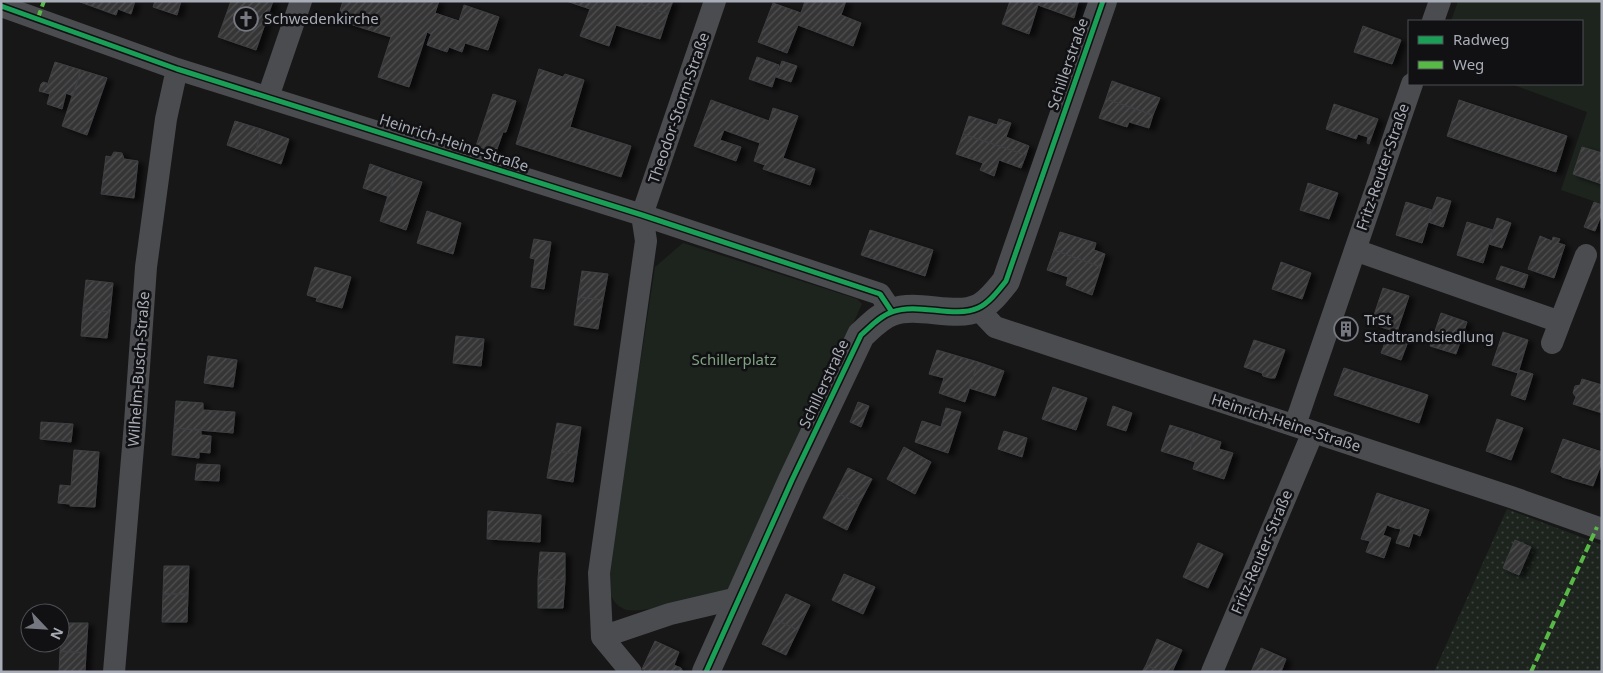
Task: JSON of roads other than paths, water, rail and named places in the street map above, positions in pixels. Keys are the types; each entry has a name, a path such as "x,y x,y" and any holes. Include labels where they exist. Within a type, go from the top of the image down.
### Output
{"street":[{"path":"268,97 301,1"},
{"name":"Theodor-Storm-Straße","path":"642,215 715,1"},
{"name":"Schillerstraße","path":"706,672 738,598 861,335 878,320 892,312 914,308 957,312 977,308 993,297 1006,281 1103,1"},
{"path":"1434,20 1440,1"},
{"name":"Heinrich-Heine-Straße","path":"1,6 41,10 177,69 642,215 880,294 892,312"},
{"name":"Wilhelm-Busch-Straße","path":"114,672 146,267 166,119 177,69"},
{"name":"Fritz-Reuter-Straße","path":"1212,672 1304,429 1355,250 1412,85"},
{"path":"631,672 602,637 599,573 646,241 642,215"},
{"name":"Fritz-Reuter-Straße","path":"1355,250 1560,322"},
{"path":"1552,342 1586,254"},
{"name":"Heinrich-Heine-Straße","path":"977,308 996,327 1511,497 1602,529"},
{"path":"602,637 670,614 738,598"}],"place":[{"name":"Schwedenkirche","path":"246,19"},
{"name":"TrSt Stadtrandsiedlung","path":"1346,329"}],"park label":[{"name":"Schillerplatz","path":"734,360"}]}
